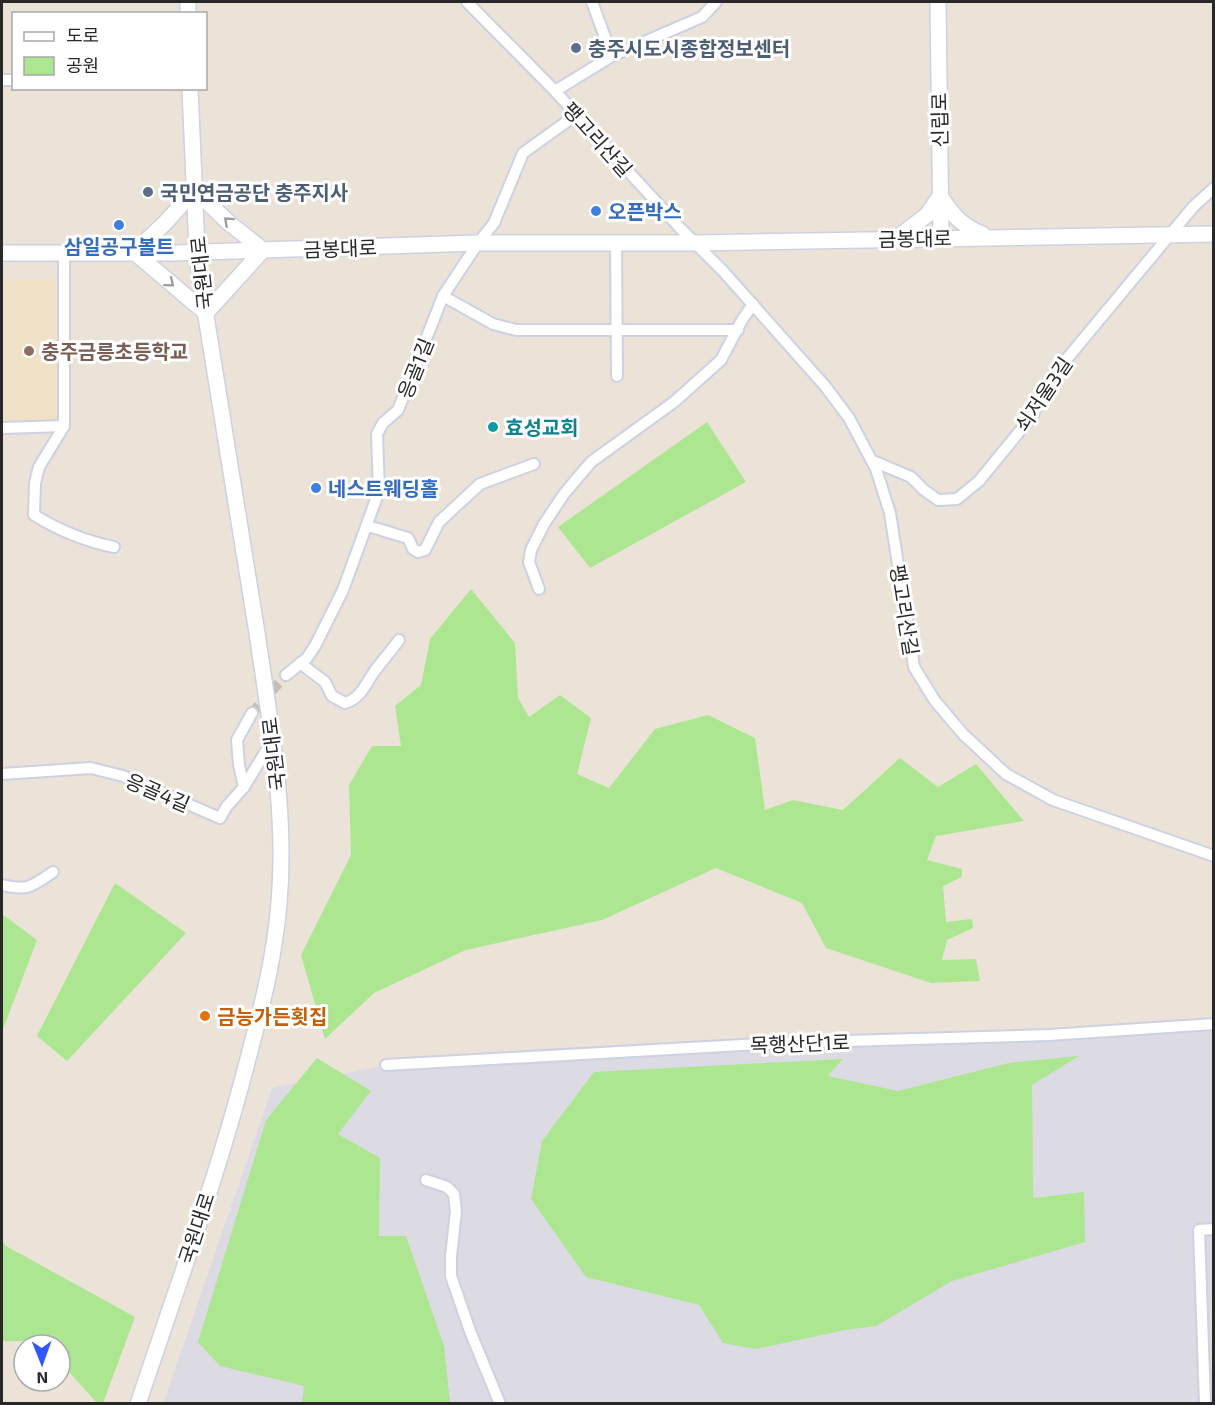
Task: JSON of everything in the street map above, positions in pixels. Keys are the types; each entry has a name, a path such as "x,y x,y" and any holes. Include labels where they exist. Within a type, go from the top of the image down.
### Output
{"street":[{"name":"팽고리산길","path":"467,2 555,91 753,304 849,418 873,461 890,513 914,668 935,700 963,734 1006,774 1053,800 1214,856"},
{"path":"592,2 612,56"},
{"path":"555,91 612,56 702,17 716,2"},
{"name":"신립로","path":"938,2 941,238"},
{"name":"국원대로","path":"138,1404 230,1129 273,956 282,846 272,741 197,251 190,90"},
{"name":"응골1길","path":"286,675 306,658 315,646 343,590 379,491 377,434 383,423 398,410 443,296 494,223 523,153 576,114"},
{"name":"쇠저울3길","path":"873,461 911,477 938,500 957,499 980,481 1033,415 1043,390 1051,378 1173,234 1193,207 1214,188"},
{"path":"195,190 229,223 263,250 206,313 134,252 195,190"},
{"path":"896,239 927,215 940,196 965,227 989,237"},
{"name":"금봉대로","path":"2,253 263,250 478,243 696,243 1214,234"},
{"path":"616,242 617,376"},
{"path":"64,252 64,426 39,467 35,483 34,515 60,531 88,542 114,547"},
{"path":"443,296 493,324 516,330 738,330"},
{"path":"539,590 529,562 531,550 544,524 564,494 591,462 674,402 721,360 753,304"},
{"path":"2,428 64,426"},
{"path":"368,526 408,538 413,549 418,552 425,550 440,522 480,484 534,464"},
{"path":"300,663 325,682 332,696 345,703 363,692 375,671 399,640"},
{"path":"244,787 237,740 252,713"},
{"name":"응골4길","path":"2,774 91,768 123,776 220,818 227,806 244,787 272,741"},
{"path":"2,885 15,888 32,886 53,872"},
{"name":"목행산단1로","path":"386,1065 777,1043 1049,1035 1214,1024"},
{"path":"426,1180 447,1187 454,1194 456,1212 451,1276 500,1404"},
{"path":"1205,1404 1198,1230 1214,1229"}],"shaded area":[{"name":"충주금릉초등학교","path":"2,279 56,279 57,424 2,424"},
{"path":"1213,1022 1213,1403 163,1404 272,1088 386,1065"}],"green space":[{"path":"707,422 746,482 590,568 558,527"},
{"path":"471,589 515,643 518,698 529,717 560,695 591,718 577,774 609,788 655,729 708,715 755,738 765,810 793,800 843,810 900,758 938,787 976,764 1024,821 936,836 927,860 962,869 962,877 943,886 946,922 972,919 973,928 947,940 942,960 976,959 980,981 931,983 826,948 802,903 716,868 602,920 466,950 374,993 325,1039 301,955 351,855 349,785 372,746 401,746 395,706 421,685 430,639"},
{"path":"115,883 186,933 67,1061 37,1036"},
{"path":"2,914 37,940 2,1032"},
{"path":"1079,1056 1032,1085 1033,1198 1084,1192 1085,1242 952,1281 876,1326 845,1330 756,1349 723,1343 699,1305 586,1277 531,1199 542,1141 594,1072 843,1059 828,1076 898,1091 1009,1063"},
{"path":"317,1058 371,1091 338,1134 380,1158 379,1236 406,1236 444,1346 450,1403 302,1403 304,1386 220,1366 198,1342 266,1120"},
{"path":"2,1240 6,1246 135,1317 103,1403 97,1403 72,1375 72,1333 12,1333 12,1341 2,1341"}],"tunnel":[{"path":"252,713 286,675"}],"place":[{"name":"충주시도시종합정보센터","path":"576,48"},
{"name":"국민연금공단 충주지사","path":"148,192"},
{"name":"오픈박스","path":"596,211"},
{"name":"삼일공구볼트","path":"119,225"},
{"name":"충주금릉초등학교","path":"29,351"},
{"name":"효성교회","path":"493,427"},
{"name":"네스트웨딩홀","path":"316,488"},
{"name":"금능가든횟집","path":"205,1016"}]}
